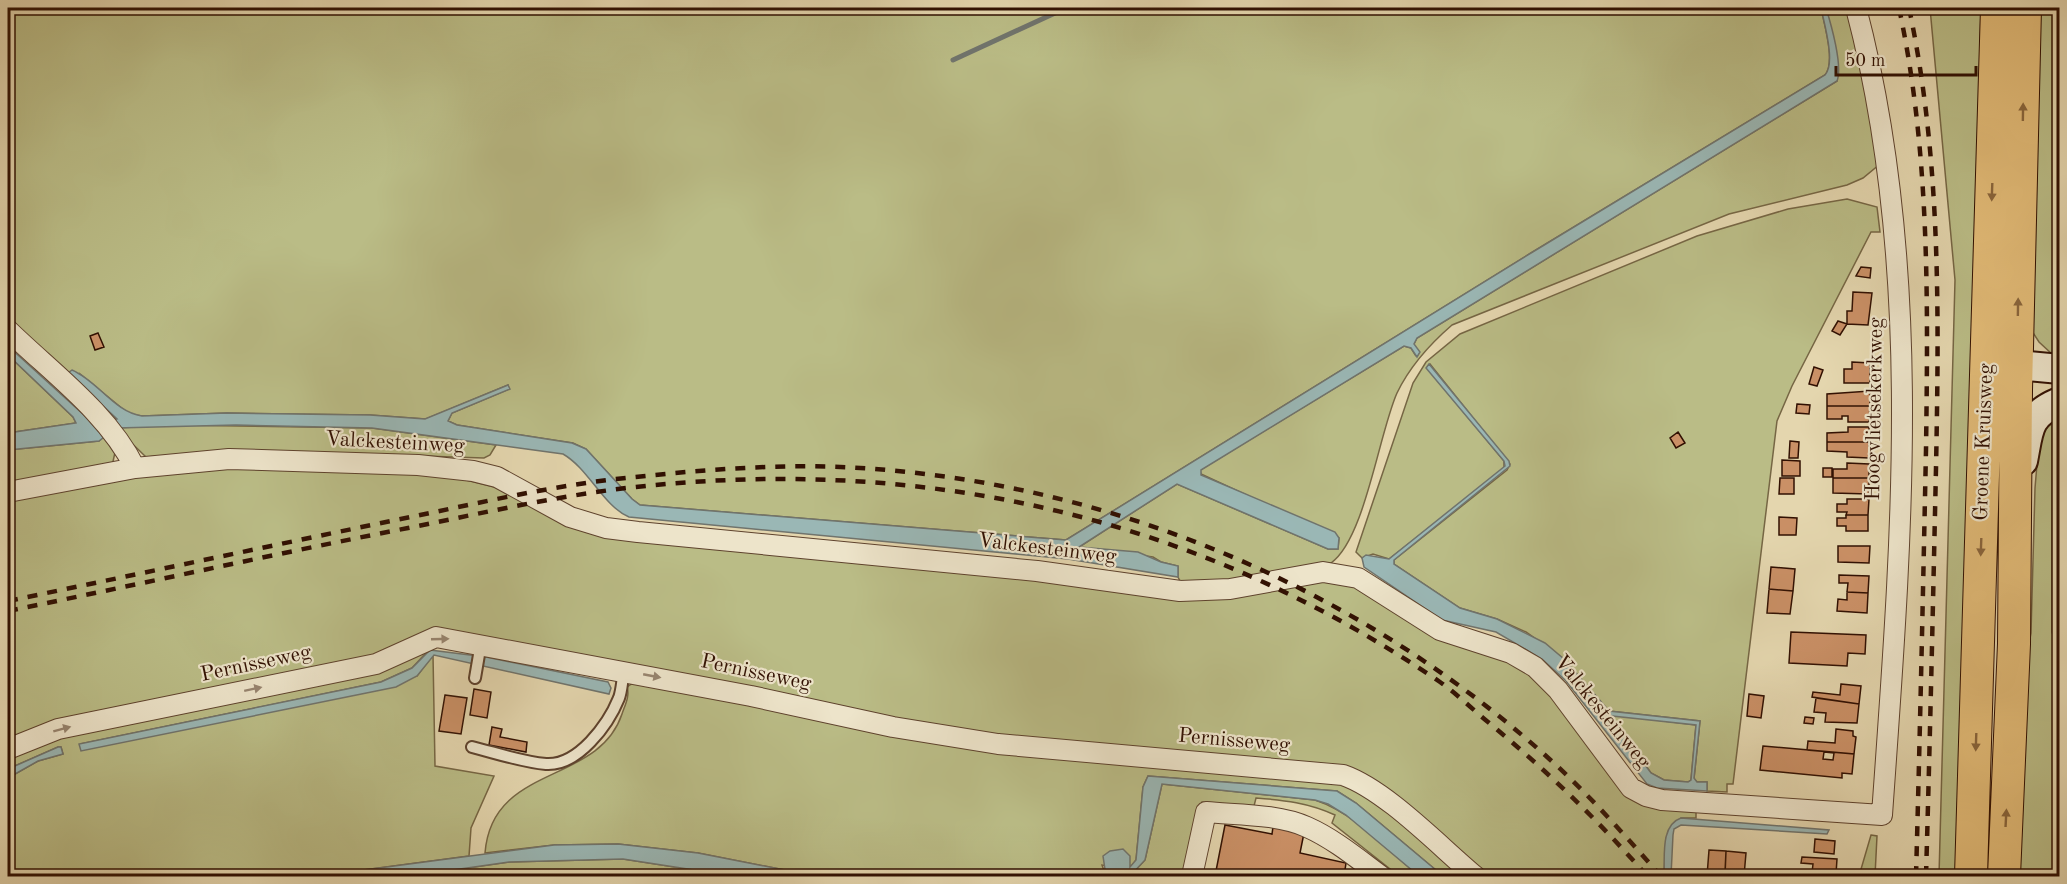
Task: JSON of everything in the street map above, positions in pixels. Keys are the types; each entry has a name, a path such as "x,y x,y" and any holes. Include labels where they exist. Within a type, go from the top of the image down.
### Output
{"main road":[{"name":"Groene Kruisweg","path":"1997,8 2002,372 2016,492 2014,644 2004,876"},
{"name":"Groene Kruisweg","path":"1971,876 2025,8"},
{"path":"2002,372 2060,369"},
{"path":"2002,372 2058,403"},
{"path":"2016,492 2031,424 2040,410 2058,403"}],"street":[{"name":"Hoogvlietsekerkweg","path":"1856,8 1883,133 1896,231 1900,297 1900,463 1894,636 1882,815"},
{"path":"8,330 95,414 124,446 135,468"},
{"name":"Valckesteinweg","path":"8,492 135,468 229,459 444,467 496,477 570,517 606,528 1048,572 1180,591 1230,589 1323,572 1347,574 1440,630 1511,653 1535,667 1558,690 1625,781 1646,796 1669,800 1882,815"},
{"name":"Pernisseweg","path":"8,749 58,729 376,663 436,637 480,648 624,671 893,727 998,744 1343,775 1356,780 1377,794 1475,876"},
{"path":"1192,876 1206,812 1306,826 1355,856 1381,876"}],"lane":[{"path":"476,673 480,648"},
{"path":"472,747 547,764 568,758 588,744 606,722 620,697 624,671"}],"green space":[{"path":"8,8 1821,8 1829,62 1825,75 1531,253 1066,540 640,505 586,449 573,443 457,425 448,421 452,413 509,389 508,385 426,419 370,415 227,413 142,416 129,414 80,374 81,384 117,420 108,421 8,325"},
{"path":"1826,8 1846,8 1863,74 1880,164 1863,178 1847,185 1729,214 1452,325 1421,356 1397,393 1362,509 1343,550 1331,563 1226,583 1182,585 1178,577 1178,566 1161,562 1153,557 1079,547 1177,484 1328,549 1338,549 1339,538 1201,474 1200,470 1404,346 1411,348 1416,356 1414,344 1417,338 1837,81 1836,50"},
{"path":"1930,8 1981,8 1960,876 1939,876 1955,280"},
{"path":"2037,8 2059,8 2060,311 2052,354 2039,342 2030,328"},
{"path":"1847,199 1877,207 1880,232 1871,232 1792,386 1777,421 1733,784 1727,784 1727,792 1707,791 1707,782 1697,782 1694,779 1700,721 1609,711 1564,659 1526,632 1497,619 1460,608 1394,564 1394,560 1507,470 1510,464 1430,364 1427,368 1504,461 1504,469 1389,559 1373,554 1362,558 1356,552 1413,383 1426,362 1460,334 1697,236 1788,209"},
{"path":"8,355 73,417 76,423 8,433"},
{"path":"2052,416 2052,632 2060,655 2059,876 2018,876 2025,665 2031,633 2035,488 2040,429"},
{"path":"172,425 372,428 496,445 490,455 484,458 239,450 146,457 116,428"},
{"path":"105,434 116,448 112,466 8,486 8,450 99,441"},
{"path":"265,465 426,470 510,491 545,511 1079,582 1340,580 1508,660 1545,686 1613,776 1696,810 1696,818 1681,818 1666,838 1664,876 1485,876 1415,814 1363,778 953,731 467,635 8,743 8,498 129,477"},
{"path":"433,642 433,650 426,653 412,668 381,682 80,744 417,676 433,655 435,766 494,776 471,828 469,856 318,876 8,876 8,778 38,761 63,754 61,747 58,747 8,769 8,753 50,736"},
{"path":"633,683 893,730 1347,782 1378,801 1470,876 1443,876 1356,803 1337,791 1148,776 1143,787 1136,860 1130,868 1102,865 1106,876 815,876 698,853 618,844 554,845 485,853 492,824 506,803 525,788 591,753 610,737 626,704 627,687"},
{"path":"1615,715 1696,725 1691,780 1688,782 1664,780 1651,773 1612,719"},
{"path":"1162,784 1315,800 1330,806 1357,823 1419,876 1399,876 1332,823 1335,815 1296,803 1256,798 1254,806 1202,802 1189,876 1130,876 1145,860"},
{"path":"1871,835 1877,836 1875,876 1859,876"},
{"path":"623,859 733,876 587,872 553,876 411,876 509,862"}],"water":[{"path":"1821,8 1826,8 1836,45 1839,66 1837,81 1417,338 1414,344 1420,352 1417,357 1411,348 1404,346 1201,470 1201,475 1335,532 1339,538 1338,549 1328,549 1177,484 1079,547 1138,552 1161,562 1178,566 1178,577 1068,559 629,517 611,505 581,469 563,454 372,428 236,425 116,428 99,441 8,450 8,433 76,423 73,417 8,355 8,346 96,426 117,419 68,373 72,370 90,381 123,409 142,416 227,413 370,415 425,419 508,385 510,389 452,413 448,421 457,425 572,443 586,449 640,505 1066,540 1531,253 1825,75 1828,69 1829,52"},
{"path":"1429,364 1509,461 1510,466 1394,560 1394,564 1460,608 1497,619 1545,643 1564,659 1609,711 1700,721 1694,778 1697,782 1707,782 1707,791 1657,788 1647,784 1566,681 1542,659 1496,632 1442,620 1364,567 1362,558 1366,555 1389,559 1505,466 1504,461 1426,368","holes":["1612,716 1696,725 1691,780 1688,782 1664,780 1651,773 1612,721"]},
{"path":"430,650 486,657 608,682 611,688 609,694 434,655 417,676 396,687 81,751 79,744 381,682 412,668"},
{"path":"61,747 63,754 38,761 8,778 8,769"},
{"path":"1148,776 1337,791 1356,803 1443,876 1419,876 1346,815 1328,804 1315,800 1162,784 1145,860 1130,876 1106,876 1103,856 1110,851 1123,849 1130,856 1130,867 1136,860 1143,787"},
{"path":"1681,818 1829,830 1827,834 1681,825 1674,829 1671,876 1664,876 1667,835 1674,822"},
{"path":"618,844 698,853 815,876 733,876 623,859 509,862 411,876 318,876 554,845"}],"building":[{"path":"1861,267 1871,268 1870,278 1856,276"},
{"path":"1853,292 1872,293 1868,325 1847,324 1847,311 1852,311"},
{"path":"1838,321 1847,324 1840,335 1832,331"},
{"path":"98,333 104,347 95,350 90,336"},
{"path":"1852,362 1870,363 1870,383 1844,383 1844,369 1852,369"},
{"path":"1814,367 1823,370 1817,386 1809,384"},
{"path":"1870,391 1870,406 1827,406 1827,394"},
{"path":"1797,404 1810,405 1809,414 1796,413"},
{"path":"1827,406 1870,406 1869,422 1848,422 1848,416 1842,416 1842,419 1827,419"},
{"path":"1848,427 1869,427 1869,442 1827,442 1827,433 1848,432"},
{"path":"1678,432 1685,443 1676,448 1670,438"},
{"path":"1790,441 1799,442 1798,458 1789,458"},
{"path":"1827,442 1869,442 1869,458 1847,457 1847,452 1827,451"},
{"path":"1782,460 1800,461 1800,476 1782,476"},
{"path":"1847,463 1869,464 1869,478 1833,478 1833,469 1847,469"},
{"path":"1823,468 1832,468 1832,477 1823,477"},
{"path":"1780,478 1794,478 1794,494 1779,494"},
{"path":"1833,478 1869,478 1869,494 1833,493"},
{"path":"1847,499 1869,499 1868,515 1846,515 1847,512 1837,512 1837,504 1847,504"},
{"path":"1846,515 1868,515 1868,531 1846,531 1846,526 1837,526 1837,518 1846,518"},
{"path":"1779,517 1797,518 1796,535 1779,535"},
{"path":"1838,546 1870,546 1869,563 1838,562"},
{"path":"1771,567 1795,569 1793,591 1769,589"},
{"path":"1839,575 1869,576 1868,593 1847,592 1848,583 1839,583"},
{"path":"1769,589 1793,591 1790,614 1767,613"},
{"path":"1847,592 1868,593 1867,613 1837,611 1838,599 1847,600"},
{"path":"1791,632 1866,635 1865,654 1848,653 1847,666 1789,663"},
{"path":"1841,684 1861,686 1859,704 1812,697 1813,692 1840,695"},
{"path":"474,689 491,692 487,718 470,715"},
{"path":"1749,694 1764,696 1761,718 1747,716"},
{"path":"445,695 467,698 461,734 439,731"},
{"path":"1816,698 1859,704 1857,723 1825,722 1826,713 1814,712"},
{"path":"1805,717 1814,718 1813,724 1804,723"},
{"path":"492,727 502,729 500,737 527,742 526,752 489,745"},
{"path":"1836,729 1853,731 1853,736 1856,737 1854,754 1807,750 1808,741 1835,743"},
{"path":"1763,746 1854,754 1852,774 1842,773 1842,778 1760,770","holes":["1824,752 1834,753 1833,760 1823,759"]},
{"path":"1225,825 1272,834 1273,827 1304,833 1300,853 1346,863 1345,870 1360,873 1359,876 1215,876"},
{"path":"1815,839 1835,841 1834,854 1814,852"},
{"path":"1709,850 1726,851 1725,872 1716,871 1715,876 1707,876"},
{"path":"1726,851 1746,853 1744,876 1725,876"},
{"path":"1802,857 1837,859 1836,874 1812,873 1813,864 1801,863"},
{"path":"1812,873 1836,874 1836,876 1812,876"}],"waterway":[{"path":"953,60 1066,8"}],"railway":[{"path":"1899,8 1917,117 1927,284 1926,450 1916,876"},
{"path":"1909,8 1927,122 1936,237 1938,353 1926,876"},
{"path":"8,601 501,498 616,479 784,466 840,467 938,476 1036,493 1131,519 1224,553 1314,595 1399,645 1480,702 1570,778 1661,876"},
{"path":"8,611 308,548 513,507 618,489 728,480 837,480 943,490 1047,509 1149,537 1249,575 1346,624 1440,682 1458,697 1530,758 1610,835 1647,876"}]}
